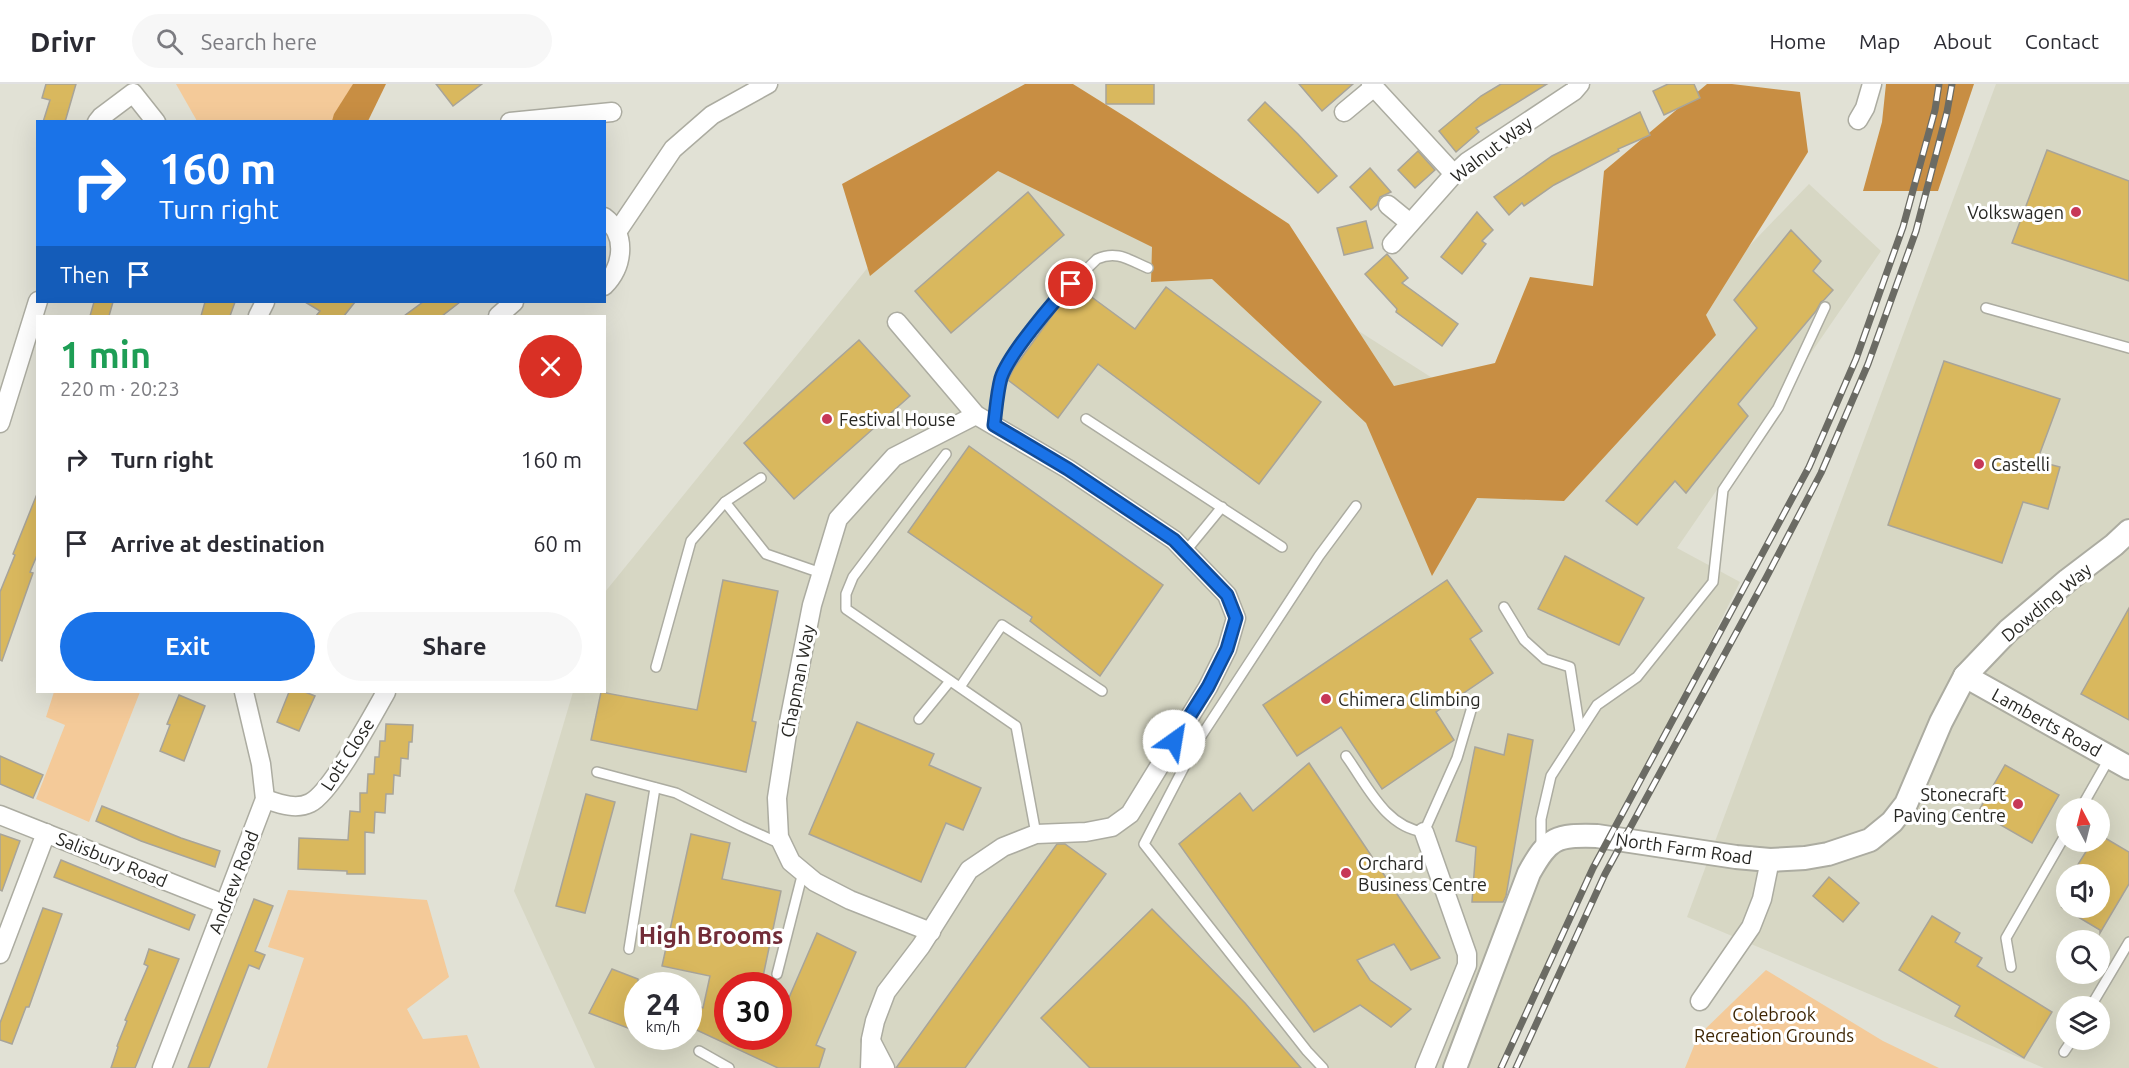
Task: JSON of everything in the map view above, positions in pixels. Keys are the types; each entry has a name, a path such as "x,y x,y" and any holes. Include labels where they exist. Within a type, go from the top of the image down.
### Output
{"street":[{"path":"617,232 673,149 712,115 768,84"},
{"name":"Walnut Way","path":"1392,244 1454,174 1581,84"},
{"path":"1858,120 1865,108 1872,84"},
{"path":"1344,112 1373,86 1454,174"},
{"path":"99,120 133,93 154,120"},
{"path":"530,120 612,112"},
{"path":"1388,206 1410,224"},
{"path":"606,219 617,232 621,246 620,261 615,274 606,284"},
{"path":"0,423 37,303"},
{"path":"499,315 513,303"},
{"path":"870,1068 874,1021 886,992 931,932 969,870 1003,846 1036,834 1086,832 1112,827 1130,813 1213,677 1227,649 1236,618 1227,595 1174,540 1068,469 976,415 897,322"},
{"name":"Chapman Way","path":"931,932 850,900 815,882 791,862 779,837 777,798 788,727 810,616 838,519 894,458 976,415"},
{"name":"Dowding Way","path":"1965,676 2008,631 2129,531"},
{"name":"Lamberts Road","path":"1965,676 2120,763"},
{"name":"North Farm Road","path":"1541,851 1555,839 1574,835 1597,836 1770,860 1828,854 1870,840 1892,822 1906,804 1941,722 1965,676"},
{"name":"Andrew Road","path":"162,1068 265,799 261,764 244,693"},
{"name":"Lott Close","path":"265,799 295,807 318,799 349,756 385,693"},
{"name":"Salisbury Road","path":"0,815 224,904"},
{"path":"1424,832 1467,954 1467,965 1425,1068"},
{"path":"0,954 46,833"},
{"path":"1455,1068 1529,873 1541,851"},
{"path":"1700,1001 1751,927 1762,899 1770,860"},
{"path":"871,1039 885,1068"}],"lane":[{"path":"994,425 1001,378 1013,356 1057,298 1102,256 1110,254 1119,256 1148,268"},
{"path":"1541,851 1541,819 1551,776 1597,705 1637,677 1713,582 1723,490 1778,408 1825,307"},
{"path":"1986,308 2129,348"},
{"path":"1086,419 1282,547"},
{"path":"946,454 853,577 846,594 846,609 1016,726 1036,834"},
{"path":"656,667 691,541 725,502 761,478"},
{"path":"725,502 766,554 821,573"},
{"path":"1323,1068 1307,1051 1144,844 1196,744 1319,556 1356,506"},
{"path":"1185,552 1222,507"},
{"path":"1504,606 1524,640 1545,659 1570,667 1580,731"},
{"path":"960,687 1002,625 1102,691"},
{"path":"919,719 950,681"},
{"path":"1346,756 1388,815 1403,826 1424,832 1457,758 1472,707"},
{"path":"2090,798 2120,763"},
{"path":"597,772 676,793 741,826 783,844"},
{"path":"629,949 655,788"},
{"path":"2011,967 2006,938 2056,851"},
{"path":"778,972 803,872"},
{"path":"2097,996 2129,942"},
{"path":"699,1051 729,1068"}],"shaded area":[{"path":"353,84 386,84 368,120 332,120"},
{"path":"1025,84 1073,84 1289,224 1394,386 1495,363 1530,277 1593,286 1604,171 1707,84 1732,84 1800,92 1808,152 1706,315 1716,335 1564,501 1477,498 1432,576 1366,423 1212,279 1151,282 1152,247 998,171 870,276 842,184"},
{"path":"1886,84 1974,84 1938,191 1863,191 1882,122"},
{"path":"1996,84 2129,84 2129,1068 2044,1068 1687,917"},
{"path":"1001,103 1550,453 1809,184 1881,251 1677,548 1740,582 1498,1068 595,1068 514,891 573,693 606,693 606,591"}],"green space":[{"path":"176,84 371,84 358,120 196,120"},
{"path":"54,693 140,693 89,822 36,799 65,725 46,717"},
{"path":"288,890 427,900 449,977 407,1009 423,1039 467,1035 480,1068 267,1068 304,958 268,947"},
{"name":"Colebrook Recreation Grounds","path":"1766,970 1883,1041 1939,1068 1685,1068 1698,1036"}],"building":[{"path":"46,84 76,84 66,120 44,120 50,100 42,98"},
{"path":"436,84 482,84 453,106"},
{"path":"1106,84 1154,84 1154,104 1106,104"},
{"path":"1299,84 1353,84 1322,111"},
{"path":"1501,84 1547,84 1476,128 1479,132 1456,152 1439,131 1481,96"},
{"path":"1668,84 1694,84 1700,98 1664,115 1653,91"},
{"path":"1265,102 1337,176 1318,193 1248,120"},
{"path":"1640,112 1650,135 1618,149 1619,151 1554,185 1524,206 1522,203 1509,215 1494,197 1552,156"},
{"name":"Volkswagen","path":"2047,150 2129,181 2129,281 2012,243"},
{"path":"1418,151 1435,170 1415,188 1398,170"},
{"path":"1370,168 1391,192 1380,197 1377,205 1371,210 1350,187"},
{"path":"1028,192 1064,235 951,333 915,291"},
{"path":"1477,212 1493,230 1482,241 1486,244 1462,274 1441,257"},
{"path":"1366,221 1373,248 1344,255 1337,228"},
{"path":"1791,230 1821,261 1813,271 1833,290 1738,404 1748,416 1686,493 1675,481 1637,525 1606,501 1757,328 1734,300"},
{"path":"1387,254 1408,278 1402,283 1458,324 1442,346 1396,312 1397,309 1365,274"},
{"path":"1078,287 1135,329 1166,287 1321,402 1259,484 1098,364 1058,418 1008,380 1014,368 1057,309"},
{"path":"94,303 113,303 109,315 90,315"},
{"path":"205,303 235,303 230,315 201,315"},
{"path":"307,303 354,303 345,315 317,315 320,311"},
{"path":"422,303 459,303 443,315 405,315"},
{"name":"Festival House","path":"859,340 910,396 794,499 744,443"},
{"name":"Castelli","path":"1944,361 2060,399 2037,461 2060,467 2048,509 2023,502 2002,563 1888,525"},
{"path":"969,446 1163,585 1100,676 1030,621 1032,617 908,532"},
{"path":"36,496 36,558 30,572 33,573 2,661 0,660 0,592 15,555 13,554"},
{"path":"1565,556 1644,598 1619,645 1538,609"},
{"path":"723,580 778,591 752,721 756,722 746,772 591,740 601,693 697,710"},
{"path":"1447,580 1482,631 1470,639 1493,673 1436,712 1454,740 1382,789 1341,727 1297,756 1263,705"},
{"path":"2129,608 2129,720 2081,694"},
{"path":"289,693 308,693 315,696 299,731 277,722"},
{"path":"179,695 205,706 184,761 160,751 170,725 167,724"},
{"path":"857,722 934,754 929,765 981,788 963,830 946,823 921,882 809,834"},
{"path":"386,724 413,725 412,742 409,742 408,759 401,758 400,776 394,775 393,794 386,794 385,813 375,812 374,833 365,832 365,874 298,869 299,838 348,840 350,811 360,812 360,793 367,793 368,774 374,774 375,757 379,757 380,741 385,741"},
{"path":"1508,734 1533,740 1506,896 1503,902 1472,902 1476,847 1456,841 1475,747 1504,755"},
{"path":"0,756 43,775 33,798 0,784"},
{"path":"1309,763 1440,958 1411,970 1394,944 1357,960 1370,980 1411,1009 1391,1027 1360,1005 1314,1032 1179,844 1240,793 1253,811"},
{"name":"Stonecraft Paving Centre","path":"2005,765 2059,795 2032,843 1978,812"},
{"path":"586,794 615,802 585,913 556,906"},
{"path":"102,806 220,851 215,867 141,841 96,821"},
{"path":"0,834 20,841 2,891 0,890"},
{"path":"691,834 730,843 722,879 781,891 764,972 714,972 714,1038 702,1033 702,1008 710,976 702,974 702,972 662,966"},
{"path":"2110,841 2129,852 2129,884 2110,916 2110,864 2078,864 2086,852 2110,852"},
{"path":"1057,844 1065,844 1106,874 965,1068 896,1068"},
{"path":"61,860 195,915 189,930 54,877"},
{"path":"1829,877 1859,903 1843,922 1813,896"},
{"path":"254,899 273,906 255,951 265,955 259,969 249,965 209,1068 188,1068"},
{"path":"43,908 62,914 29,1007 26,1007 12,1044 0,1040 0,1023"},
{"path":"1152,909 1245,1003 1301,1068 1090,1068 1041,1018"},
{"path":"1932,916 1960,933 1955,942 1982,958 1977,966 2052,1012 2024,1058 1955,1016 1960,1006 1899,970"},
{"path":"2080,918 2109,918 2100,930"},
{"path":"817,933 856,952 816,1045 825,1049 819,1068 778,1068 739,1050 792,1050 792,991"},
{"path":"149,949 179,959 135,1068 111,1068 127,1021 125,1020 148,966 144,964"},
{"path":"612,969 624,974 624,1027 589,1013"}],"railway":[{"path":"1501,1068 1593,868 1809,467 1856,359 1903,227 1935,110 1939,84"},
{"path":"1516,1068 1605,874 1821,473 1868,364 1916,231 1947,112 1952,84"}],"place":[{"name":"Volkswagen","path":"2076,212"},
{"name":"Festival House","path":"827,419"},
{"name":"Castelli","path":"1979,464"},
{"name":"Chimera Climbing","path":"1326,699"},
{"name":"Stonecraft Paving Centre","path":"2018,804"},
{"name":"Orchard Business Centre","path":"1346,873"}],"district":[{"name":"High Brooms","path":"711,935"}],"route":[{"path":"1071,284 1057,298 1013,356 1001,378 994,425 1068,469 1174,540 1227,595 1236,618 1227,649 1208,687 1174,741"}]}
